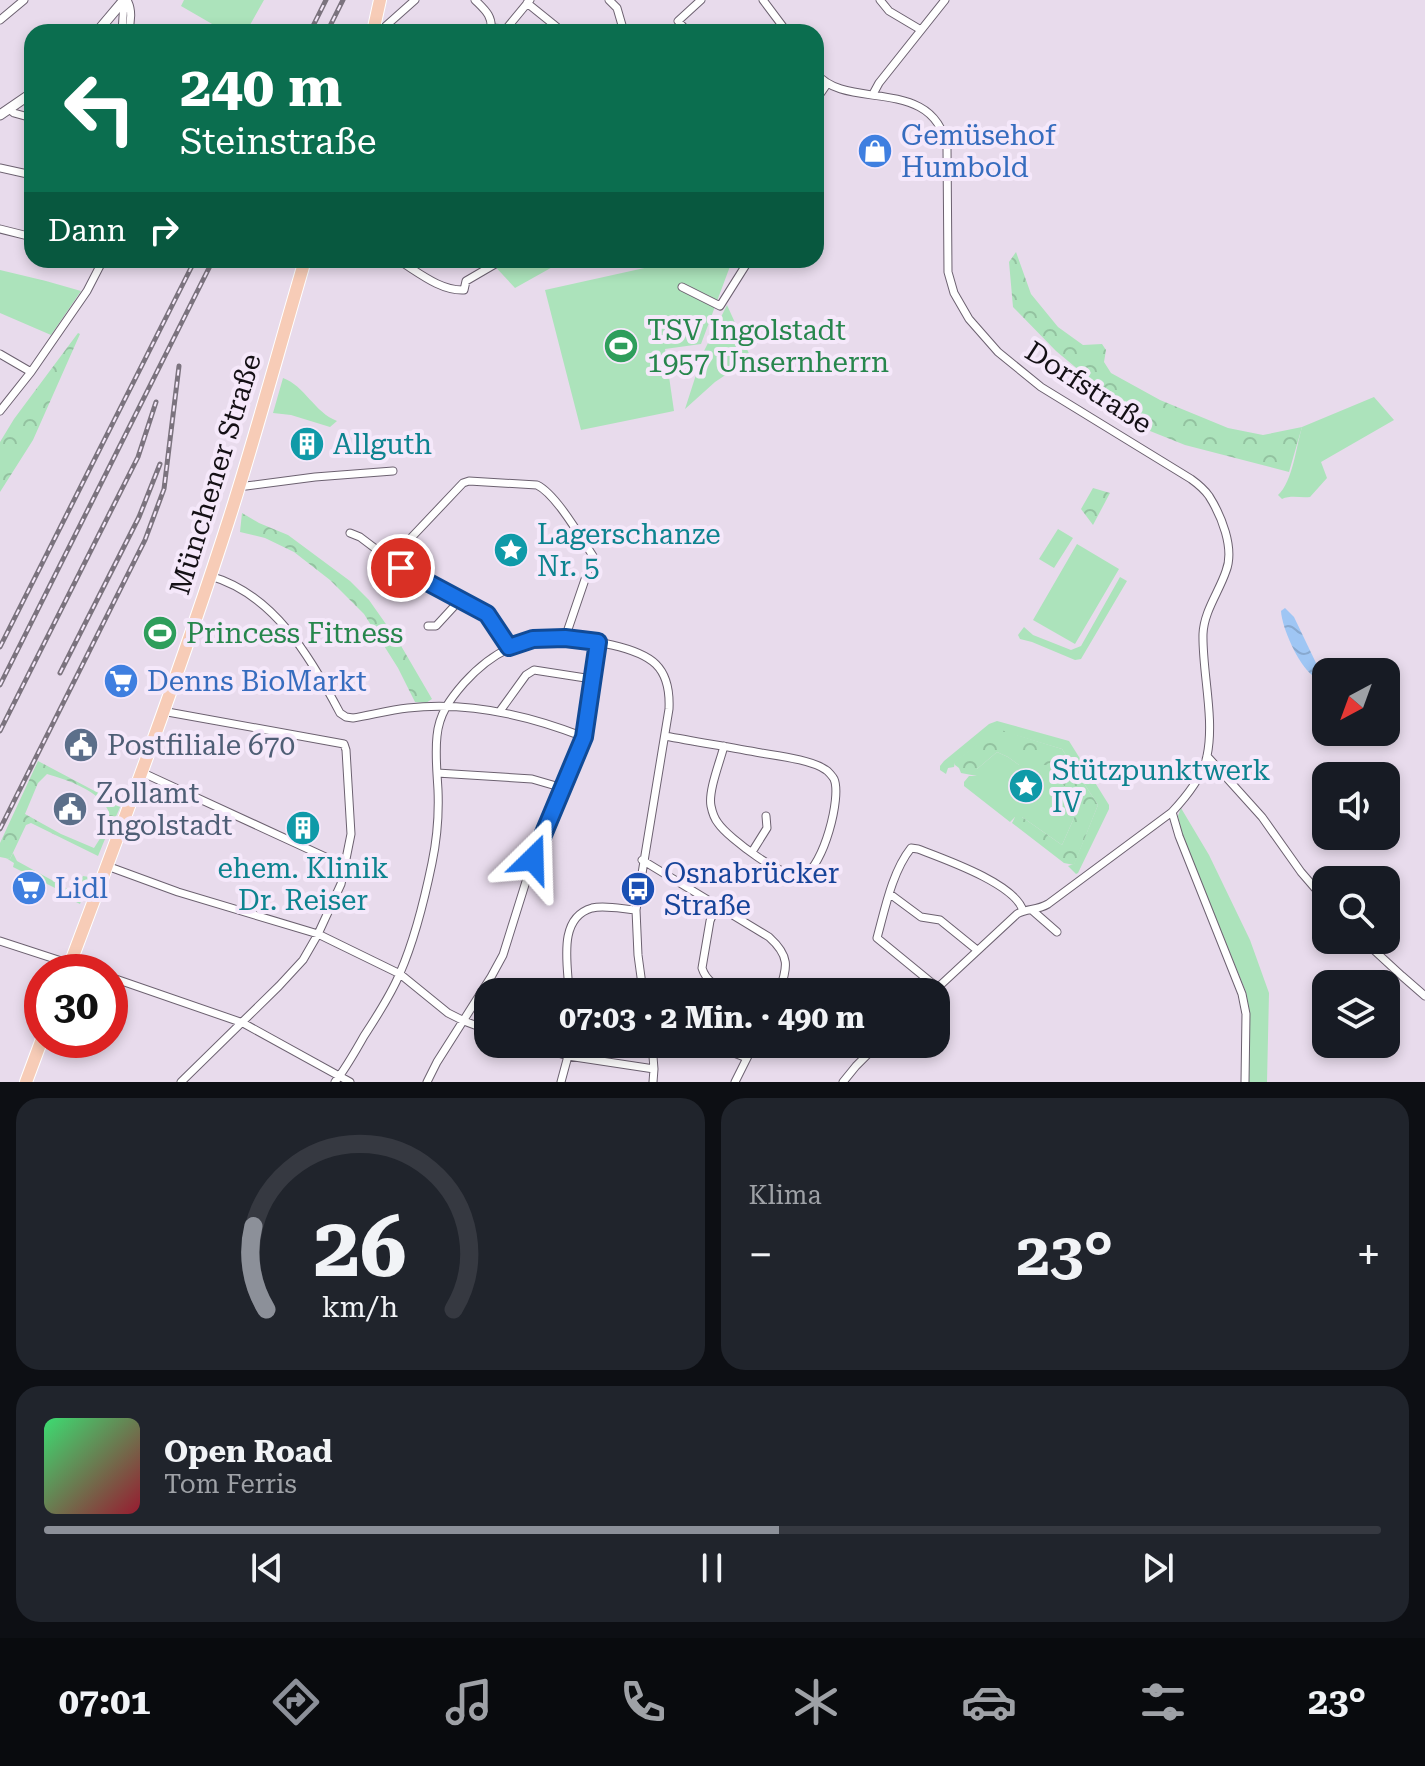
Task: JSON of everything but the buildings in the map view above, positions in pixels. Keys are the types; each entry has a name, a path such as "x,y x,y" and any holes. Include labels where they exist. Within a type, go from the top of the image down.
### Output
{"main road":[{"path":"377,24 380,0"},
{"name":"Münchener Straße","path":"74,954 210,576 240,485 303,268"},
{"path":"26,1082 35,1058"}],"street":[{"path":"0,20 24,0"},
{"path":"106,22 125,0 130,6 127,24"},
{"path":"386,24 415,0"},
{"path":"475,0 489,15 490,24"},
{"path":"609,0 617,8 622,24"},
{"path":"681,24 678,21 701,0"},
{"path":"763,0 781,24"},
{"path":"880,0 889,11 921,30"},
{"path":"873,94 945,0"},
{"path":"511,24 528,1 554,24"},
{"path":"106,22 117,24"},
{"path":"824,81 827,84 824,88"},
{"name":"Dorfstraße","path":"827,84 892,97 931,116 943,129 948,155 949,278 957,301 978,331 1034,383 1191,479 1202,488 1214,506 1224,530 1229,556 1228,567 1211,603 1203,630 1208,704 1207,756"},
{"path":"5,112 24,99"},
{"path":"0,168 24,173"},
{"path":"0,229 24,235"},
{"path":"0,411 31,372 87,291 99,268"},
{"path":"411,268 452,290 464,290 466,281 487,268"},
{"path":"682,287 720,306 744,268"},
{"path":"0,354 31,372"},
{"path":"240,485 393,471"},
{"path":"391,559 463,483 537,485 545,489 560,508 593,556 565,638"},
{"path":"350,533 401,568 487,614 509,647"},
{"path":"210,576 245,591 277,619 299,644 340,713 346,717 405,708 477,708 537,720 584,737"},
{"path":"428,626 436,626 459,601"},
{"path":"337,1079 400,974 417,920 435,848 438,824 437,734 445,707 487,660 509,647 533,639 565,638 635,650 660,666 667,681 669,695 665,736 636,910 641,978"},
{"path":"427,1082 503,955 533,859 584,737 598,642"},
{"path":"500,711 526,675 534,670 592,679"},
{"path":"162,711 344,744 351,834 341,884 303,960 181,1082"},
{"path":"665,736 724,746 795,759 826,769 834,778 834,804 825,846 809,872 795,876 752,852 724,831 715,820 710,802 724,746"},
{"path":"948,978 1014,916 1044,906 1172,812 1194,784 1207,756 1262,817 1312,885"},
{"path":"141,772 345,866"},
{"path":"437,773 532,779 563,788"},
{"path":"1172,812 1242,994 1246,1025 1245,1082"},
{"path":"752,852 767,828 766,816"},
{"path":"922,978 877,938 890,894 905,855 911,848 987,879 1016,898 1023,911"},
{"path":"642,860 769,937 782,948 787,962 783,978"},
{"path":"107,866 178,892 318,934 400,974 448,1013 474,1025"},
{"path":"890,894 921,917 940,920 977,950"},
{"path":"707,978 702,968 717,904"},
{"path":"568,978 567,938 574,920 595,907 636,910"},
{"path":"1033,911 1057,932"},
{"path":"0,941 33,954"},
{"path":"1378,954 1425,996"},
{"path":"128,983 243,1023 337,1079 350,1082"},
{"path":"561,1082 567,1058"},
{"path":"581,1058 654,1069"},
{"path":"653,1058 653,1082"},
{"path":"735,1082 747,1058"},
{"path":"843,1082 864,1058"}],"green space":[{"path":"184,0 264,0 250,24 212,24 181,6"},
{"path":"1016,252 1031,294 1058,327 1083,345 1102,344 1106,350 1104,362 1111,373 1160,400 1228,428 1263,435 1302,427 1289,472 1185,445 1150,431 1112,409 1116,401 1056,351 1013,307 1009,262"},
{"path":"496,268 551,268 515,288"},
{"name":"TSV Ingolstadt 1957 Unsernherrn","path":"644,268 729,268 701,344 665,349 674,411 581,430 545,290"},
{"path":"0,270 81,291 51,335 0,313"},
{"path":"727,305 751,358 715,382 685,409 703,353"},
{"path":"78,333 33,440 0,492 0,442"},
{"path":"283,378 337,421 330,427 273,413"},
{"path":"1374,397 1394,420 1321,462 1327,478 1310,497 1282,499 1278,495 1291,473 1302,427"},
{"path":"1093,488 1110,493 1093,525 1081,509"},
{"path":"242,513 288,535 350,581 369,600 400,644 432,699 426,703 415,702 364,614 330,580 294,552 265,538 240,532"},
{"path":"1058,529 1073,538 1054,568 1039,559"},
{"path":"1077,544 1119,569 1075,644 1033,620"},
{"path":"1120,577 1127,581 1081,659 1075,660 1020,639 1018,635 1024,627 1033,635 1071,650 1081,646"},
{"path":"997,721 1069,741 1109,805 1078,873 1068,866 1074,864 1098,805 1062,749 998,730 955,762 946,774 940,770 944,761 989,724"},
{"path":"998,729 1062,749 1098,805 1074,865 1064,863 1012,823 1015,817 1022,817 1062,845 1078,809 1051,765 1019,765 997,752 977,769 982,771 977,776 961,773 955,765 954,762"},
{"path":"997,752 1019,765 1051,765 1078,809 1062,845 1022,817 1015,817 1010,822 964,786 969,776 977,776 977,769"},
{"path":"38,761 121,805 114,821 107,818 109,812 105,805 82,787 47,774 38,783 25,814 94,848 101,837 105,839 98,856 31,823 26,825 10,859 0,857 0,843"},
{"path":"1181,808 1209,855 1250,940 1269,993 1267,1082 1248,1082 1249,1016 1246,992 1181,832 1178,816"},
{"path":"13,853 17,861 68,889 77,887 83,876 89,877 80,904 74,901 75,897 65,892 59,895 59,890 13,867 14,863 6,858 10,859"}],"water":[{"path":"1285,608 1294,617 1314,658 1312,675 1296,654 1281,611"}],"railway":[{"path":"314,24 326,0"},
{"path":"331,24 343,0"},
{"path":"0,647 191,268"},
{"path":"0,685 209,268"},
{"path":"0,829 145,540 164,489 179,366"},
{"path":"0,731 138,457 156,402"},
{"path":"60,673 139,517 160,464"}],"place":[{"name":"Gemüsehof Humbold","path":"875,151"},
{"name":"TSV Ingolstadt 1957 Unsernherrn","path":"621,346"},
{"name":"Allguth","path":"307,444"},
{"name":"Lagerschanze Nr. 5","path":"511,550"},
{"name":"Princess Fitness","path":"160,633"},
{"name":"Denns BioMarkt","path":"121,681"},
{"name":"Postfiliale 670","path":"81,745"},
{"name":"Stützpunktwerk IV","path":"1026,786"},
{"name":"Zollamt Ingolstadt","path":"70,809"},
{"name":"ehem. Klinik Dr. Reiser","path":"303,828"},
{"name":"Lidl","path":"29,888"},
{"name":"Osnabrücker Straße","path":"638,889"}],"route":[{"path":"401,568 487,614 509,647 533,639 565,638 598,642 584,737 533,859"}]}
